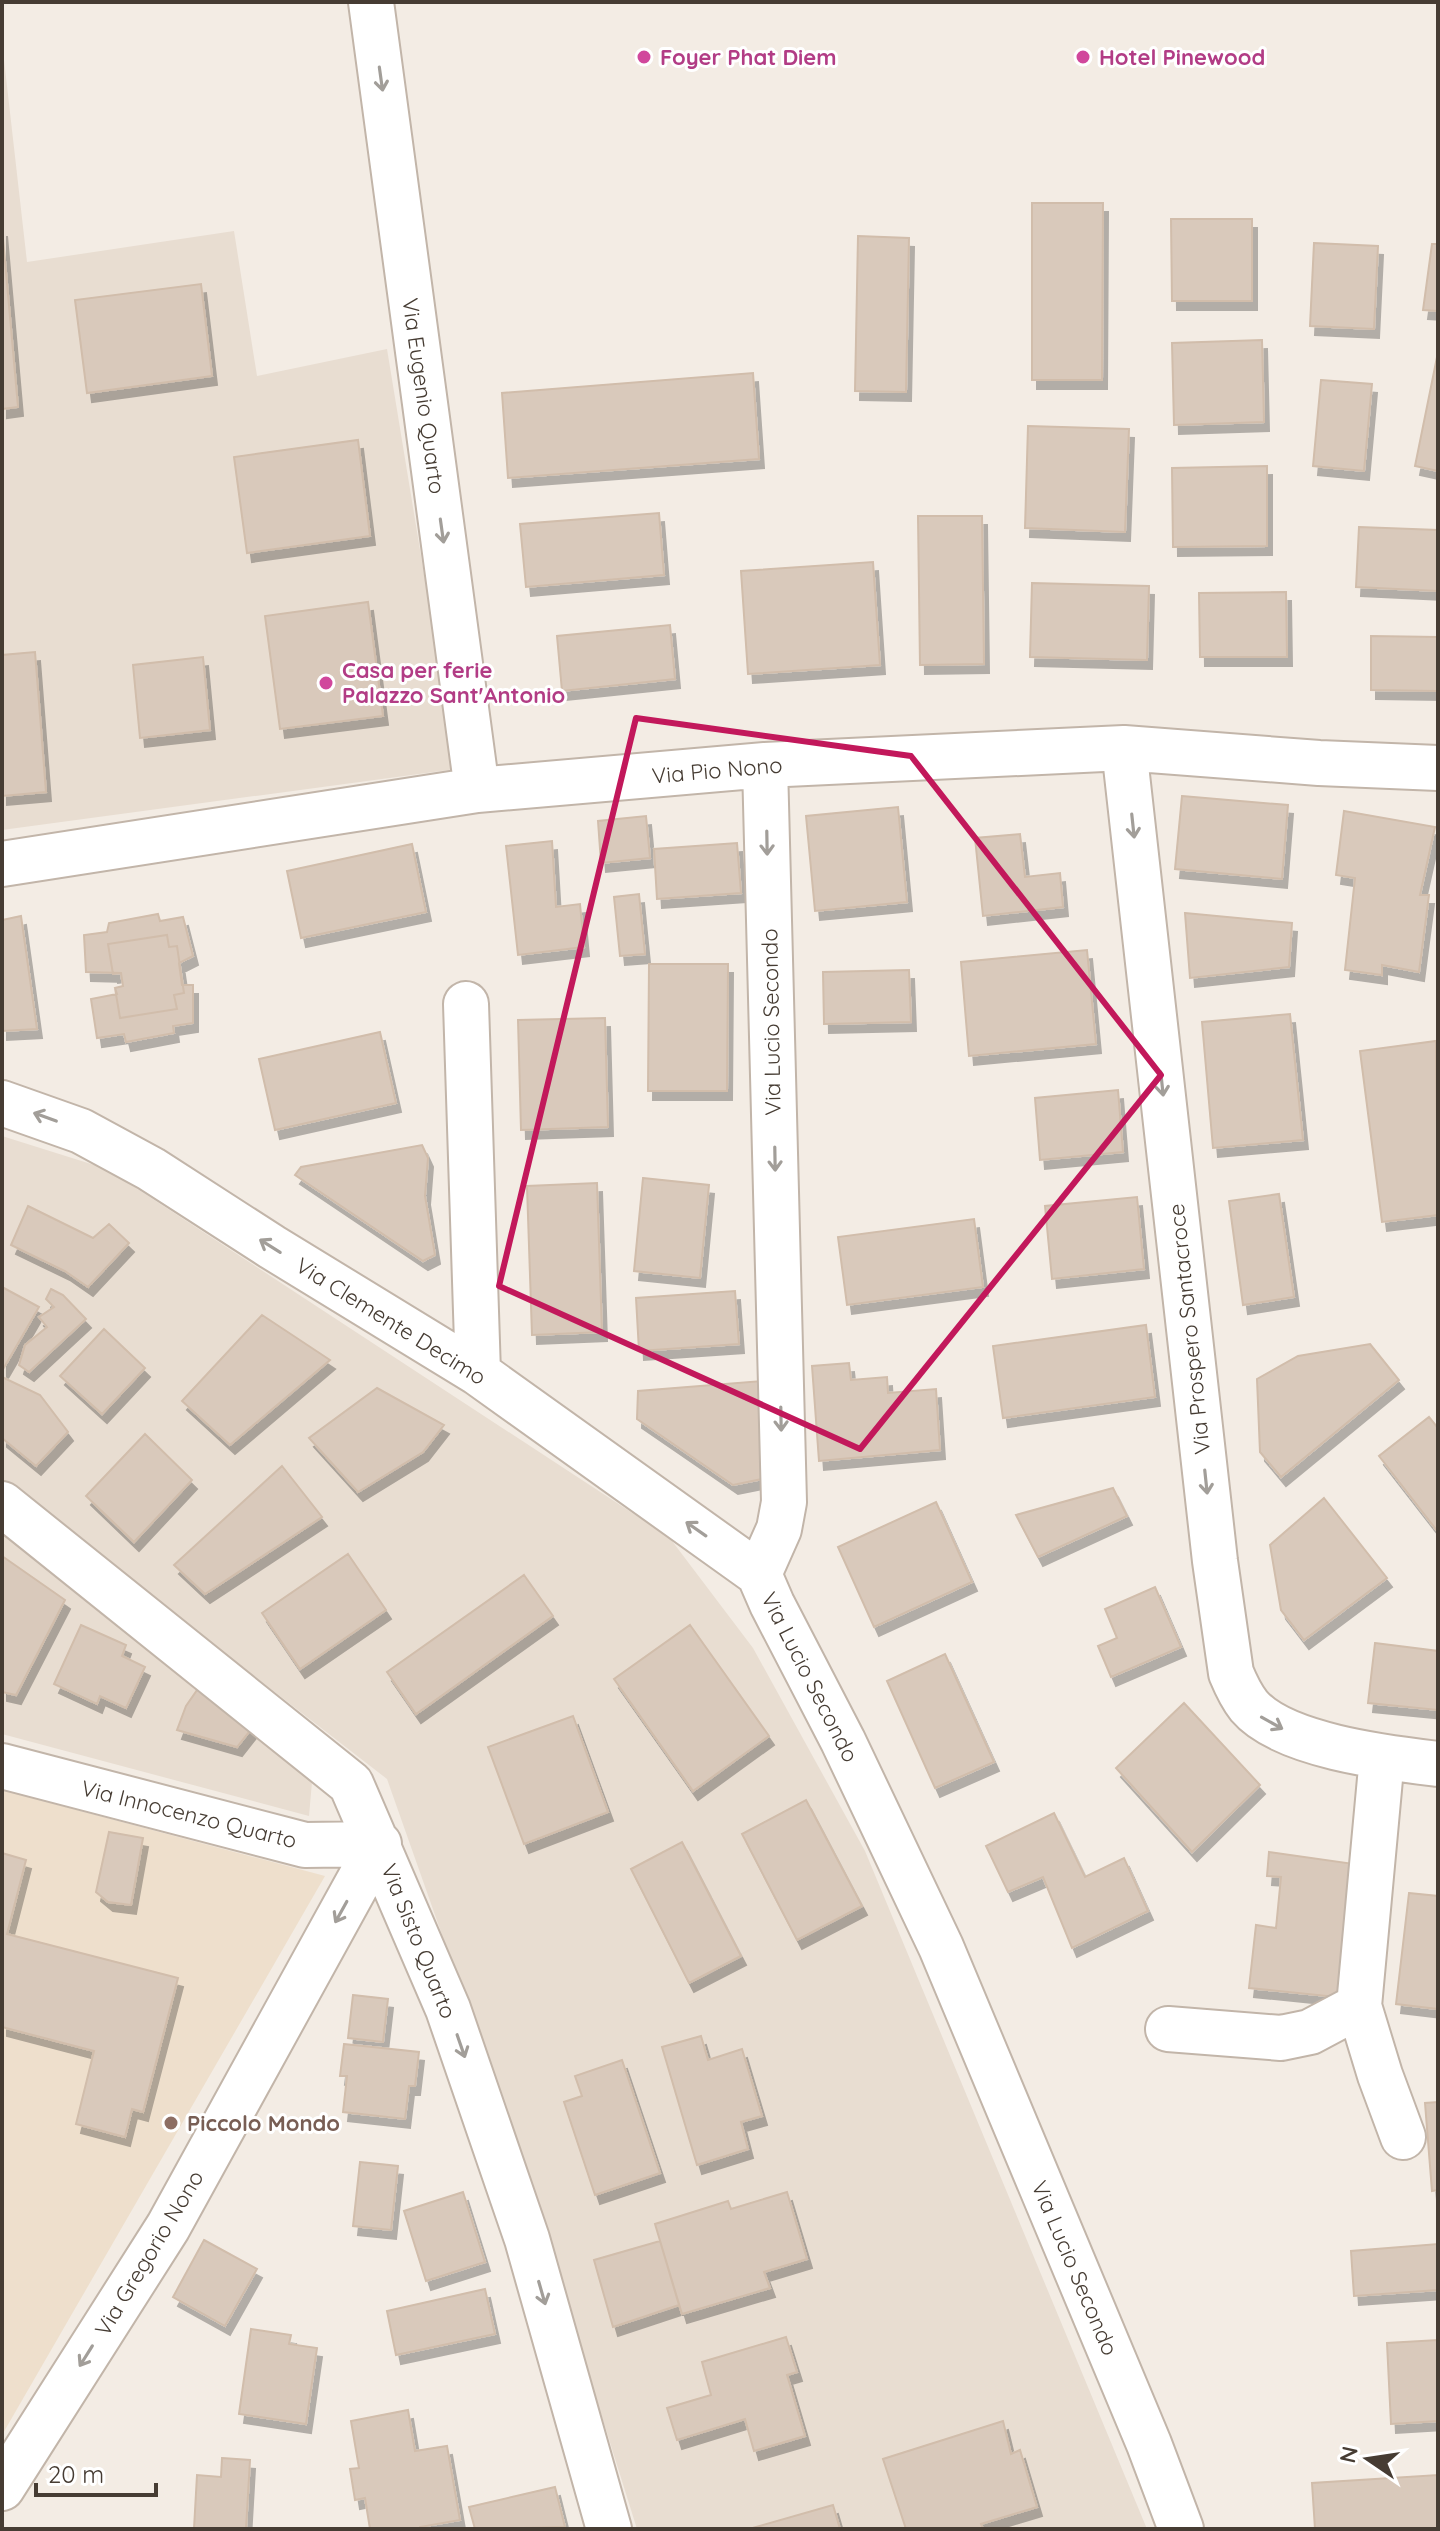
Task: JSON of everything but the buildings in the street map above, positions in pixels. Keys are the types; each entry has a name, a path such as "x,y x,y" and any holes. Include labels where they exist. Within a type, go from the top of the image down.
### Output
{"street":[{"name":"Via Eugenio Quarto","path":"371,2 477,790"},
{"name":"Via Pio Nono","path":"2,864 477,790 765,765 1124,748 1319,763 1438,768"},
{"name":"Via Prospero Santacroce","path":"1124,748 1215,1561 1231,1673 1250,1707 1275,1725 1332,1746 1382,1757 1438,1764"},
{"name":"Via Lucio Secondo","path":"765,765 784,1502 779,1529 759,1574 941,1947 1149,2444 1181,2529"},
{"path":"466,1004 478,1373"},
{"name":"Via Clemente Decimo","path":"2,1103 81,1131 107,1144 478,1373 759,1574"},
{"name":"Via Sisto Quarto","path":"2,1504 351,1784 448,2009 527,2239 609,2529"},
{"path":"1382,1757 1359,2006 1403,2137"},
{"name":"Via Innocenzo Quarto","path":"2,1766 305,1845 379,1844"},
{"name":"Via Gregorio Nono","path":"2,2488 168,2227 379,1844"},
{"path":"1168,2029 1281,2038 1310,2032 1359,2006"}],"highlighted area":[{"path":"636,718 911,756 1161,1075 860,1449 499,1286"}],"shaded area":[{"path":"2,42 27,262 234,231 257,376 387,349 456,769 2,830"},
{"path":"2,1136 107,1169 669,1537 753,1648 865,1851 1147,2529 637,2529 524,2167 387,1779 2,1481"},
{"path":"2,1525 302,1759 312,1782 309,1816 2,1734"},
{"path":"2,1790 325,1876 2,2435"}],"place":[{"name":"Foyer Phat Diem","path":"644,57"},
{"name":"Hotel Pinewood","path":"1083,57"},
{"name":"Casa per ferie Palazzo Sant'Antonio","path":"326,683"},
{"name":"Piccolo Mondo","path":"171,2123"}]}
